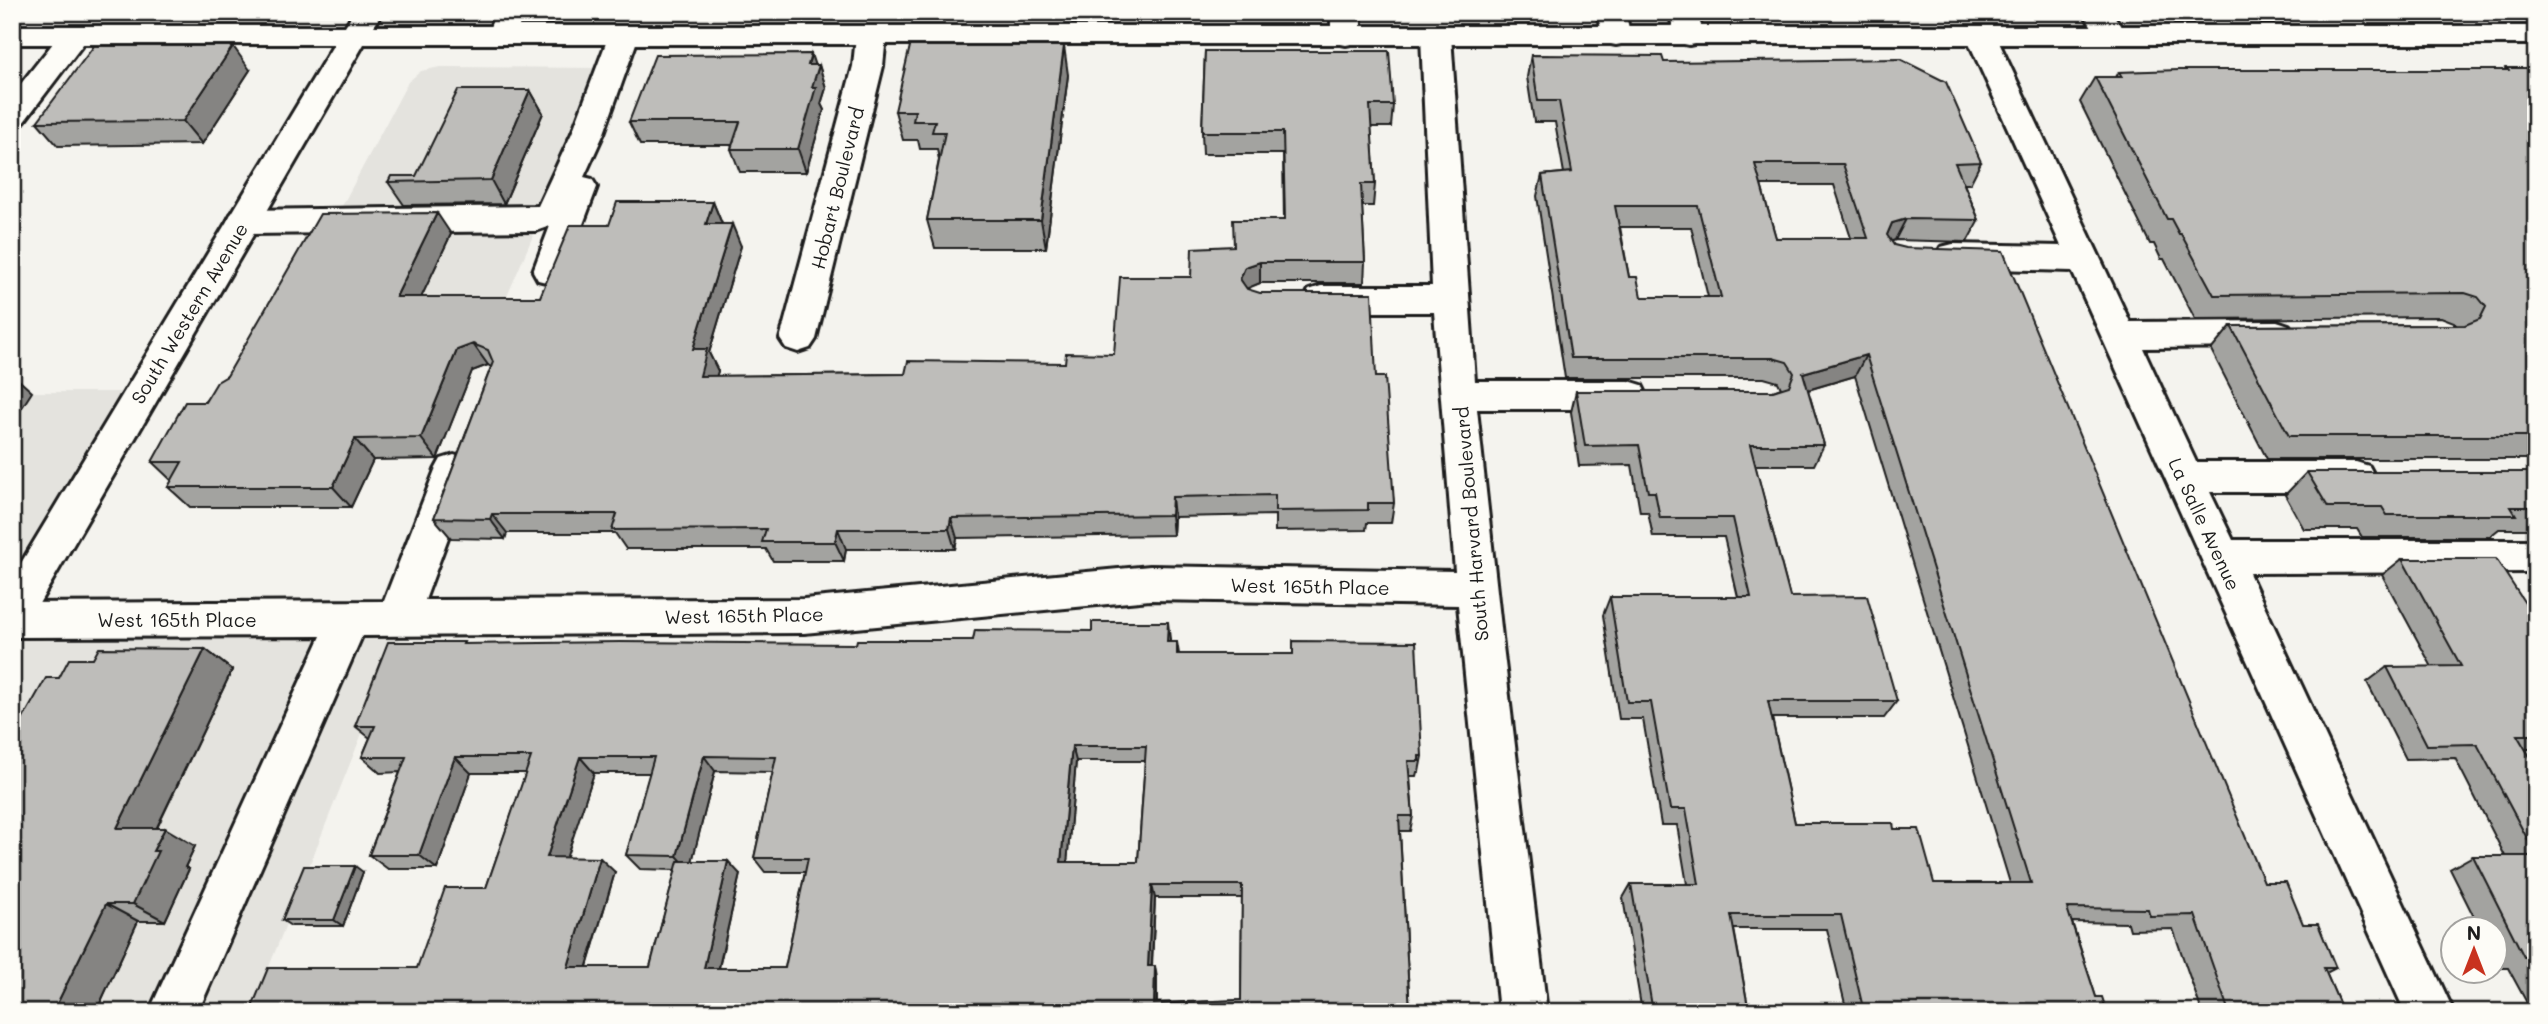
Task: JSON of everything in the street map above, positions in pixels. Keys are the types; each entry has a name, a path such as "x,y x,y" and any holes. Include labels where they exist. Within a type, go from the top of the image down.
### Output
{"street":[{"path":"12,35 75,35 361,23 507,23 632,35 871,36 1346,24 1436,36 1613,24 1686,24 1980,36 2104,24 2536,35"},
{"name":"South Western Avenue","path":"12,614 361,23"},
{"path":"12,116 75,35"},
{"path":"243,222 536,219 551,214 632,35"},
{"path":"550,271 572,216 632,35"},
{"name":"Hobart Boulevard","path":"798,338 868,66 871,36"},
{"name":"South Harvard Boulevard","path":"1436,36 1439,156 1475,588 1523,1012"},
{"name":"La Salle Avenue","path":"1980,36 2430,1012"},
{"path":"1923,256 2084,259"},
{"path":"1287,299 1452,299"},
{"path":"2118,335 2306,334"},
{"path":"1459,395 1667,395"},
{"path":"398,618 468,432"},
{"path":"2183,477 2386,477"},
{"path":"2221,556 2536,556"},
{"name":"West 165th Place","path":"12,620 804,616 1150,583 1475,588"},
{"path":"173,1012 350,618"}],"shaded area":[{"path":"440,67 605,68 478,364 258,364 408,82 421,71"},
{"path":"12,392 142,392 12,614"},
{"path":"408,618 251,1012 12,1012 12,620"}],"building":[{"path":"94,46 233,46 183,121 37,122"},
{"path":"910,46 1064,46 1041,220 927,220 945,132 932,132 935,121 913,121 915,111 895,111"},
{"path":"1205,51 1389,51 1393,105 1370,105 1375,184 1361,184 1365,262 1260,262 1245,267 1240,279 1247,289 1260,293 1372,293 1376,377 1385,377 1394,503 1368,503 1368,510 1275,511 1275,495 1172,497 1171,515 951,518 949,529 838,529 835,542 762,542 766,529 612,530 617,514 492,514 490,519 434,518 493,362 488,350 473,344 457,350 421,438 355,439 333,487 168,487 182,462 152,462 185,402 205,402 217,382 227,376 320,214 437,213 396,297 540,297 570,225 609,225 617,202 713,202 706,224 732,224 693,349 707,349 700,376 905,374 908,361 1065,363 1066,353 1114,354 1120,277 1191,277 1192,248 1234,246 1233,220 1285,220 1283,132 1202,132"},
{"path":"811,54 808,65 819,65 812,87 816,87 798,149 731,149 740,122 629,122 655,55"},
{"path":"1531,55 1662,56 1664,62 1900,59 1946,82 1981,162 1955,163 1979,220 1906,219 1892,223 1887,235 1894,245 1906,248 2003,251 2264,882 2286,882 2303,924 2318,924 2336,968 2324,968 2343,1012 2229,1012 2195,915 2150,916 2148,909 2067,908 2096,997 2102,997 2107,1012 1864,1012 1841,915 1731,915 1749,1012 1653,1012 1631,884 1699,884 1686,809 1670,809 1651,702 1627,702 1610,597 1751,597 1733,518 1660,518 1655,492 1648,492 1639,445 1585,446 1576,391 1773,391 1789,386 1794,373 1787,362 1773,358 1571,358 1542,175 1572,172 1559,101 1538,101","holes":["1755,164 1843,164 1868,238 1776,238","1615,206 1698,206 1721,297 1641,297 1637,277 1629,277","1866,355 2031,883 1934,883 1919,829 1894,829 1893,823 1795,823 1768,701 1897,701 1867,596 1790,597 1750,445 1824,445 1803,373"]},
{"path":"2506,68 2536,68 2536,436 2289,436 2231,326 2465,325 2480,319 2486,307 2478,297 2465,293 2214,295 2181,234 2171,219 2167,219 2095,77 2122,77 2119,72 2179,70 2508,70"},
{"path":"458,90 530,90 491,180 388,182 391,176 416,176"},
{"path":"2307,472 2536,472 2536,507 2511,507 2516,515 2387,515 2382,507 2328,507"},
{"path":"2402,559 2496,559 2536,620 2536,735 2517,735 2536,767 2536,855 2477,744 2427,745 2387,667 2461,666"},
{"path":"1092,622 1168,622 1167,642 1177,642 1177,654 1293,654 1293,641 1416,642 1422,756 1419,756 1419,761 1408,761 1413,816 1399,816 1410,1012 250,1012 268,968 417,968 445,888 486,888 531,757 455,757 419,855 369,855 406,757 362,757 375,726 355,726 388,642 856,644 857,640 973,640 975,630 1092,631","holes":["1072,746 1146,746 1138,862 1061,862","704,756 776,757 754,858 808,858 785,968 704,968 728,861 678,861 650,967 568,967 600,858 547,857 580,757 654,757 626,855 677,856","1152,885 1242,885 1241,1000 1154,1004 1155,966 1148,966"]},
{"path":"99,648 205,649 117,828 165,828 153,851 158,851 133,904 106,904 53,1012 12,1012 12,738 46,678 59,678 69,659 93,659"},
{"path":"2473,856 2536,856 2536,961 2533,957 2524,957 2510,929 2510,916 2503,916"},
{"path":"304,866 355,866 334,920 282,920"}]}
